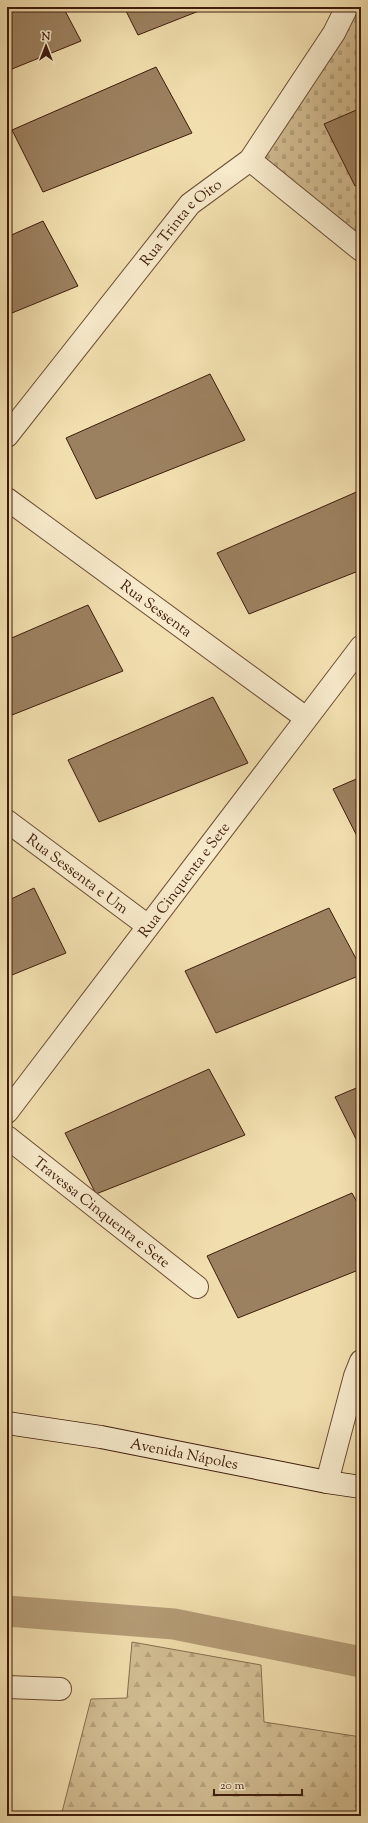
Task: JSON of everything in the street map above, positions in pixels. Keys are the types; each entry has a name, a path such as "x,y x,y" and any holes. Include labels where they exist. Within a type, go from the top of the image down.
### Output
{"street":[{"name":"Rua Trinta e Oito","path":"7,436 190,204 250,160 334,33 347,7"},
{"path":"250,160 361,250"},
{"name":"Rua Sessenta","path":"7,499 306,718"},
{"name":"Rua Cinquenta e Sete","path":"7,1112 361,647"},
{"name":"Rua Sessenta e Um","path":"7,821 148,926"},
{"name":"Travessa Cinquenta e Sete","path":"7,1137 197,1287"},
{"path":"327,1482 355,1376 361,1361"},
{"name":"Avenida Nápoles","path":"7,1423 101,1437 327,1482 361,1487"},
{"path":"7,1687 60,1689"}],"green space":[{"path":"347,7 361,7 361,250 250,160"},
{"path":"132,1642 261,1665 264,1722 361,1737 361,1816 61,1816 91,1699 127,1698"}],"building":[{"path":"7,7 63,7 81,41 7,71"},
{"path":"124,7 209,7 138,35"},
{"path":"156,67 192,133 43,192 12,130"},
{"path":"361,108 361,184 355,186 324,124"},
{"path":"43,221 78,286 7,315 7,237"},
{"path":"210,374 245,440 96,499 66,438"},
{"path":"361,490 361,570 249,614 217,553"},
{"path":"88,605 123,671 7,717 7,640"},
{"path":"213,697 248,763 99,822 68,760"},
{"path":"361,777 361,844 333,789"},
{"path":"34,888 66,953 7,977 7,901"},
{"path":"329,908 361,968 361,975 216,1033 185,971"},
{"path":"209,1069 245,1135 96,1194 65,1133"},
{"path":"361,1086 361,1149 335,1097"},
{"path":"352,1193 361,1210 361,1269 238,1318 207,1256"}],"waterway":[{"path":"7,1611 174,1624 361,1662"}]}
